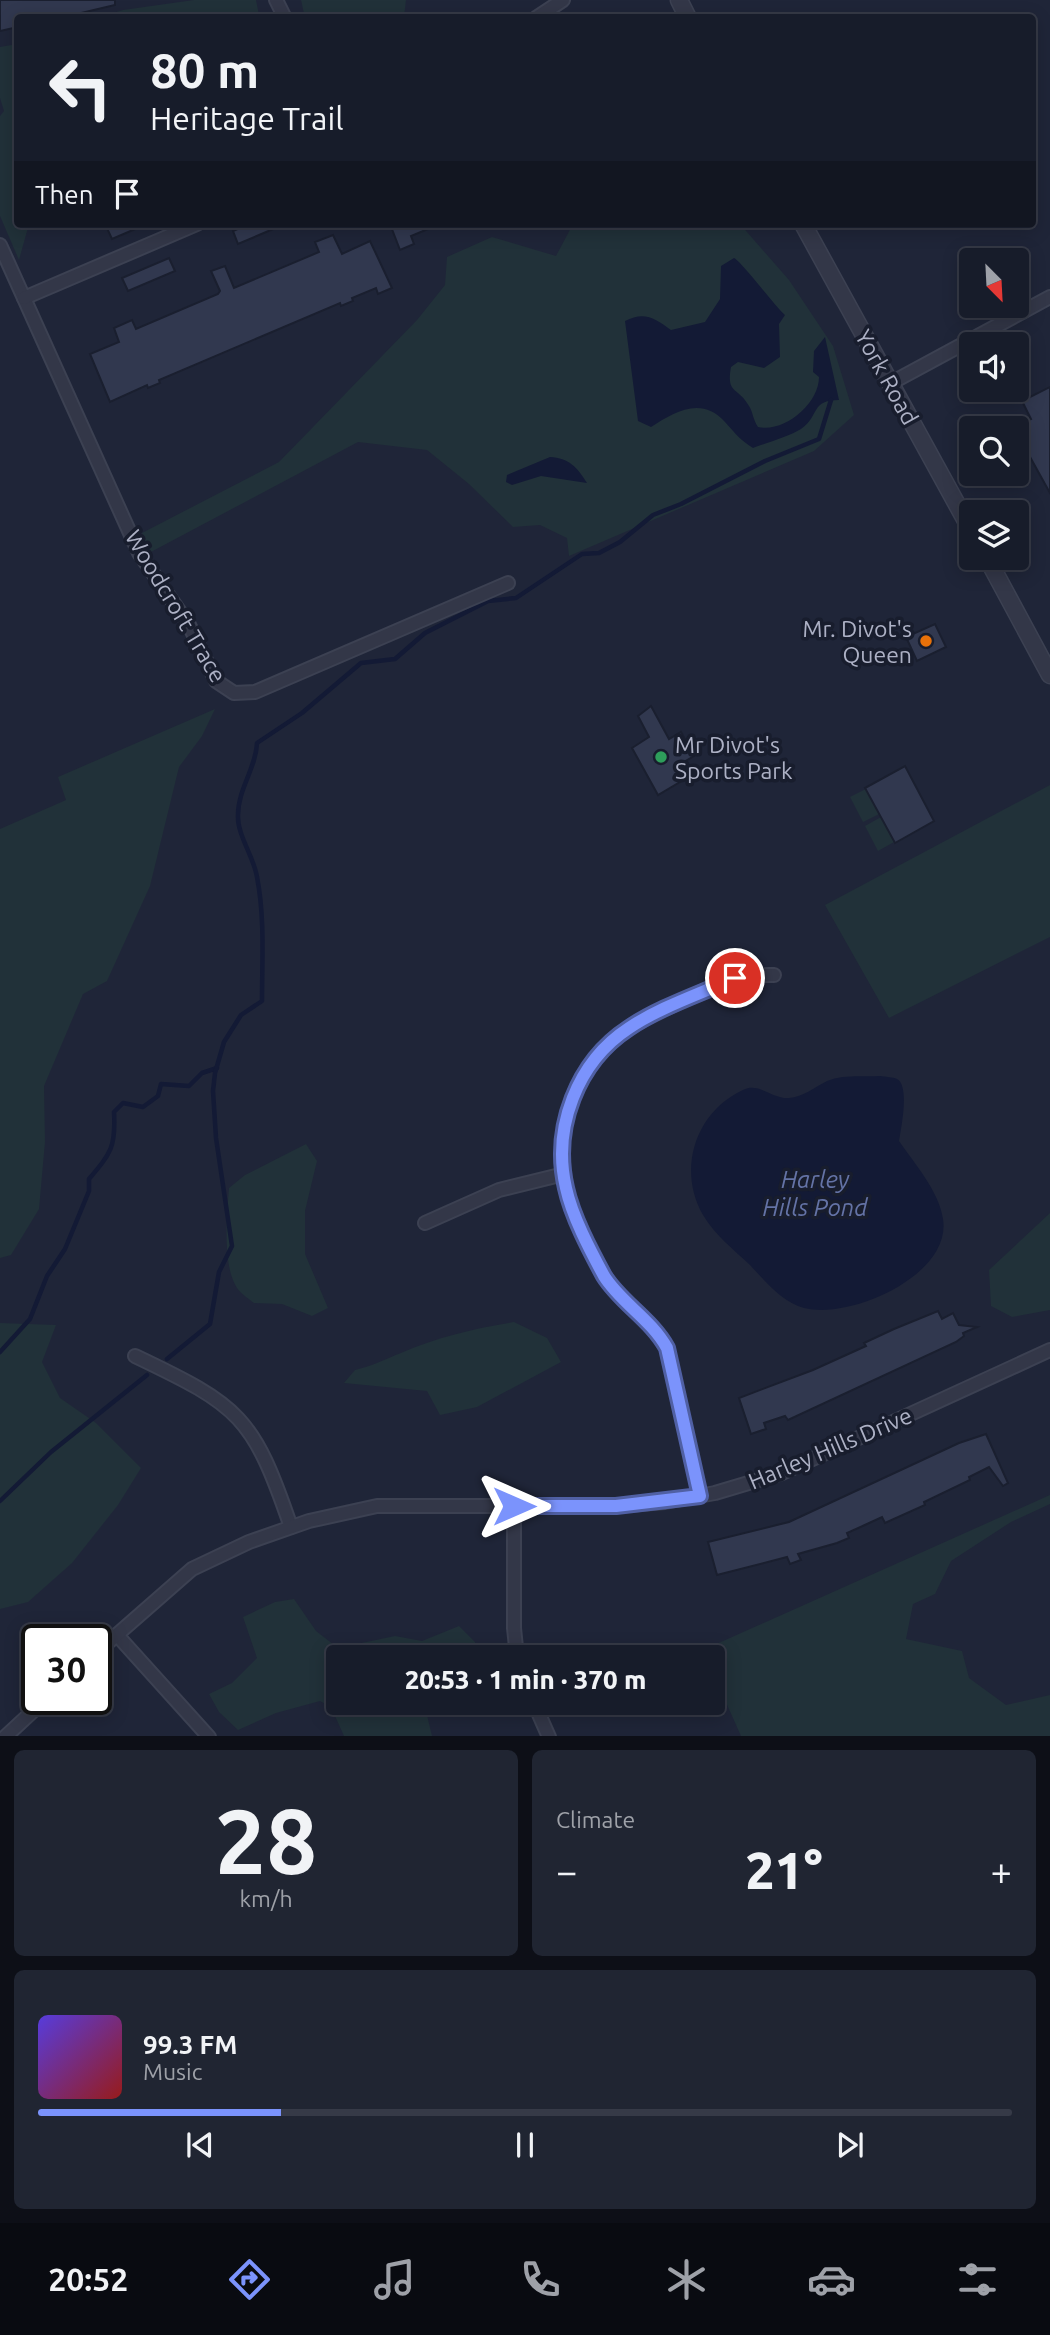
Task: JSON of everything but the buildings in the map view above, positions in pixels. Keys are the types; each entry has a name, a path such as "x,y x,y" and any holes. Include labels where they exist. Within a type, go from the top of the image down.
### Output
{"street":[{"path":"542,14 563,0"},
{"path":"24,298 188,228"},
{"name":"York Road","path":"805,228 959,508"},
{"name":"Woodcroft Trace","path":"0,245 139,553 188,625 216,681 227,690 241,694 256,692 508,583"},
{"path":"891,383 1050,297"},
{"path":"993,570 1050,675"},
{"path":"700,1496 667,1348 654,1328 605,1276 569,1197 564,1174 564,1133 569,1107 582,1078 606,1048 639,1022 735,978 774,975"},
{"path":"425,1223 499,1190 564,1174"},
{"name":"Harley Hills Drive","path":"112,1639 192,1569 249,1542 291,1527 339,1513 377,1506 616,1506 700,1496 782,1473 1050,1350"},
{"path":"135,1356 208,1392 239,1416 262,1452 291,1527"},
{"path":"514,1506 516,1645"},
{"path":"117,1635 208,1736"},
{"path":"6,1736 29,1715"},
{"path":"539,1715 549,1736"}],"shaded area":[{"path":"194,0 256,0 259,14 110,14"},
{"path":"301,0 406,0 404,14 304,14"},
{"path":"14,45 14,228 28,228 19,260 0,216 0,116 4,111 0,98 0,47"},
{"path":"571,228 744,228 789,280 833,346 854,415 814,451 569,556 567,538 540,525 513,527 469,484 427,450 358,442 149,553 142,533 279,462 417,320 445,285 447,257 492,237 556,256"},
{"path":"215,709 202,736 179,767 150,886 107,981 83,994 44,1086 45,1142 39,1209 11,1255 0,1258 0,829 66,800 58,777"},
{"path":"1050,785 1050,937 889,1018 825,905"},
{"path":"866,789 879,814 863,822 850,797"},
{"path":"881,817 894,842 878,851 865,826"},
{"path":"306,1144 317,1161 305,1211 305,1254 328,1308 312,1316 282,1304 254,1303 237,1288 227,1253 229,1188 245,1175"},
{"path":"1050,1213 1050,1310 1012,1317 991,1306 989,1270"},
{"path":"514,1322 547,1338 561,1362 477,1407 440,1415 427,1391 344,1383 355,1370 429,1342"},
{"path":"0,1323 56,1325 42,1362 60,1398 96,1423 141,1468 118,1505 72,1563 28,1602 0,1609"},
{"path":"1050,1495 1050,1504 1011,1522 951,1561 935,1594 913,1604 906,1639 962,1651 969,1678 1006,1705 1050,1695 1050,1736 741,1736 725,1700 725,1645 714,1645"},
{"path":"294,1599 316,1631 334,1645 326,1645 326,1704 320,1701 276,1713 238,1730 219,1712 209,1694 232,1683 257,1658 243,1617 275,1602"},
{"path":"459,1626 476,1645 352,1645 395,1636 422,1641"},
{"path":"335,1715 427,1715 432,1736 344,1736"}],"water":[{"path":"734,258 785,315 779,324 780,357 764,368 738,362 731,367 730,382 749,406 758,427 778,426 789,421 807,406 813,397 819,377 813,372 814,351 825,337 839,400 819,406 807,424 796,432 753,448 716,414 706,409 687,409 651,427 638,421 625,321 644,316 671,330 705,322 720,299 721,266"},
{"path":"550,457 572,464 587,483 541,476 512,485 506,482 507,475"},
{"name":"Harley Hills Pond","path":"880,1076 895,1078 901,1083 904,1108 899,1141 937,1198 943,1219 941,1239 932,1258 915,1275 894,1289 871,1300 846,1307 824,1310 804,1308 788,1301 774,1290 725,1242 703,1215 695,1198 692,1180 695,1144 702,1127 713,1112 743,1090 755,1088 789,1098 804,1094 833,1079"}],"waterway":[{"path":"167,1359 210,1324 219,1272 232,1246 216,1138 213,1091 224,1042 241,1015 262,1001 260,892 255,869 238,823 241,796 254,761 257,743 302,713 361,663 395,659 425,633 488,601 516,598 582,554 599,553 620,542 653,515 681,504 765,461 819,439 831,400"},
{"path":"0,1352 30,1319 47,1276 65,1249 89,1191 89,1179 113,1142 114,1112 123,1103 143,1107 158,1096 161,1084 189,1086 202,1073 217,1068"},
{"path":"0,1501 51,1452 147,1375"}],"place":[{"name":"Mr. Divot's Queen","path":"926,641"},
{"name":"Mr Divot's Sports Park","path":"661,757"}],"route":[{"path":"514,1506 616,1506 700,1496 667,1348 654,1328 605,1276 566,1188 563,1164 564,1133 569,1107 579,1084 597,1057 618,1036 639,1022 735,978"}]}
